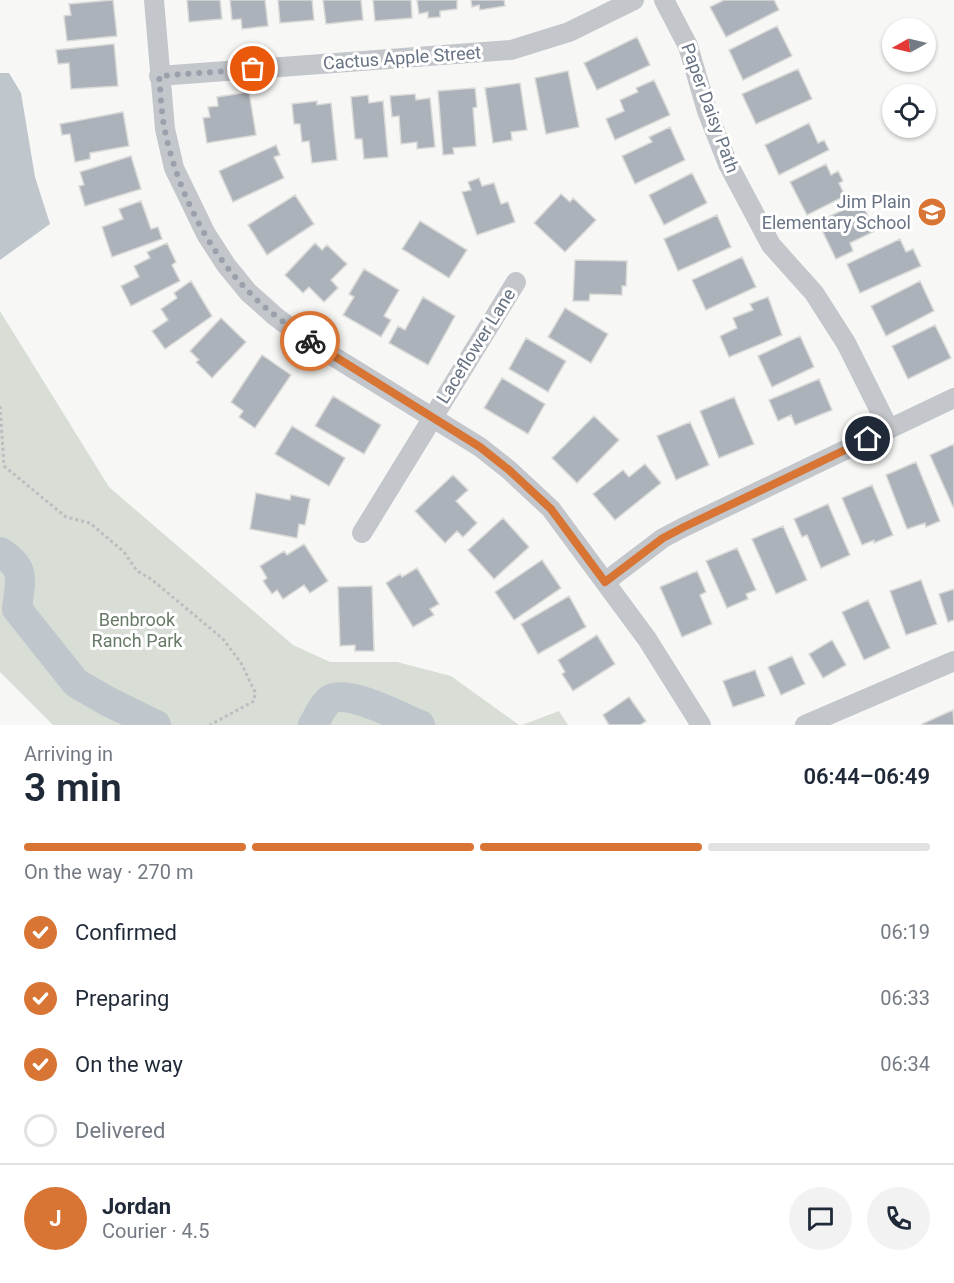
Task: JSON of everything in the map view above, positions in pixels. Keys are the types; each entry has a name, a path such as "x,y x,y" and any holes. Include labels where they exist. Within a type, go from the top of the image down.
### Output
{"street":[{"path":"154,0 165,129 174,168 206,234 226,265 248,292 276,317 310,342 480,447 551,509 647,639 701,725"},
{"name":"Cactus Apple Street","path":"159,76 511,50 569,32 634,0"},
{"name":"Paper Daisy Path","path":"664,0 688,46 707,111 728,164 771,245 814,293 846,343 888,429"},
{"name":"Laceflower Lane","path":"362,533 516,282"},
{"path":"605,582 663,538 954,398"},
{"path":"805,725 954,661"}],"path":[{"path":"0,406 4,466 66,517 90,523 124,552 137,571 152,579 223,639 241,663 255,692 254,701 210,725"}],"green space":[{"name":"Benbrook Ranch Park","path":"0,311 109,487 293,645 330,662 397,662 451,676 519,725 53,725 0,672"},
{"path":"559,711 568,725 522,725"}],"shaded area":[{"path":"0,73 9,73 21,93 35,177 50,224 0,260"}],"building":[{"path":"113,0 117,36 67,41 64,16 71,15 69,4"},
{"path":"187,0 220,0 222,19 189,22"},
{"path":"230,0 265,0 268,26 242,29 241,19 232,20"},
{"path":"278,0 312,0 314,20 280,23"},
{"path":"323,0 361,0 363,20 326,24"},
{"path":"373,0 411,0 412,18 375,21"},
{"path":"417,0 457,0 457,9 440,11 440,17 428,18 428,12 419,14"},
{"path":"471,0 504,0 505,6 480,10 479,5 472,7"},
{"path":"724,0 774,0 779,10 726,37 710,7"},
{"path":"777,26 792,56 743,80 729,50"},
{"path":"637,37 650,65 597,90 584,63"},
{"path":"114,44 118,86 71,89 69,63 58,64 56,50"},
{"path":"798,69 812,99 756,124 742,94"},
{"path":"568,71 579,127 546,134 535,78"},
{"path":"654,80 670,115 615,140 606,119 624,111 620,100 638,92 636,88"},
{"path":"520,83 527,130 511,132 512,140 493,143 485,88"},
{"path":"475,88 477,107 473,108 476,146 453,148 454,154 443,155 438,91"},
{"path":"249,92 256,135 207,143 203,118 210,117 208,107 218,106 217,97"},
{"path":"415,94 416,100 430,98 435,147 417,149 417,142 401,144 399,116 392,117 390,96"},
{"path":"368,95 369,103 383,101 388,157 364,159 362,139 355,139 351,97"},
{"path":"317,101 317,105 331,103 337,160 312,163 309,141 302,142 300,124 294,124 292,104"},
{"path":"123,112 129,146 90,153 90,159 75,162 70,134 62,135 60,124"},
{"path":"809,123 818,143 824,140 829,150 779,175 765,145"},
{"path":"670,127 685,160 635,184 622,156 652,142 649,137"},
{"path":"276,145 280,155 274,157 284,178 233,202 219,171"},
{"path":"131,156 141,189 85,206 79,186 84,185 80,172"},
{"path":"826,164 831,175 838,171 843,181 839,183 845,196 807,215 790,182"},
{"path":"692,173 707,203 664,225 649,195"},
{"path":"479,178 482,186 494,183 501,204 508,202 515,222 477,235 462,192 471,190 468,182"},
{"path":"561,194 570,202 573,198 596,220 565,252 534,223"},
{"path":"295,195 314,224 267,255 248,225"},
{"path":"141,201 151,229 158,227 162,239 112,257 102,227 123,219 119,209"},
{"path":"861,201 875,231 850,243 853,251 836,259 818,222"},
{"path":"717,215 731,247 678,271 664,239"},
{"path":"420,221 467,250 449,278 402,249"},
{"path":"900,239 906,252 913,249 921,266 860,293 847,264"},
{"path":"167,243 176,262 172,265 180,281 131,306 121,286 139,277 134,266 150,258 147,252"},
{"path":"315,243 322,250 327,245 347,264 331,280 338,288 324,302 309,287 303,293 285,275"},
{"path":"742,257 756,287 706,310 692,280"},
{"path":"575,260 627,261 626,286 622,286 622,295 590,294 589,301 573,301"},
{"path":"364,269 399,290 384,316 391,320 381,337 343,315 354,297 349,294"},
{"path":"191,281 212,316 165,349 152,331 168,320 161,309 177,298 174,293"},
{"path":"920,281 934,311 886,336 871,306"},
{"path":"423,297 455,316 428,365 389,343 398,326 405,330"},
{"path":"768,297 782,335 729,357 720,336 737,328 733,318 753,310 750,304"},
{"path":"565,308 608,334 591,363 548,337"},
{"path":"221,318 246,342 212,378 196,362 199,360 190,351"},
{"path":"935,325 951,358 908,379 892,346"},
{"path":"800,336 814,367 772,387 758,356"},
{"path":"526,338 566,361 548,392 509,369"},
{"path":"262,355 291,375 255,428 239,417 243,411 231,402"},
{"path":"502,378 545,404 528,434 484,408"},
{"path":"819,379 832,410 795,425 791,415 778,421 769,400"},
{"path":"333,396 381,425 364,454 315,426"},
{"path":"734,397 754,444 719,458 700,411"},
{"path":"594,416 619,440 577,483 552,458"},
{"path":"690,422 709,465 676,480 657,436"},
{"path":"292,426 345,458 329,486 275,454"},
{"path":"954,444 954,506 953,507 930,455"},
{"path":"916,462 940,521 926,527 925,523 907,529 886,475"},
{"path":"645,464 661,483 615,520 593,494 623,470 629,477"},
{"path":"453,475 468,490 456,501 477,523 463,537 457,531 445,543 415,511"},
{"path":"872,485 893,535 862,545 842,498"},
{"path":"256,493 290,500 291,495 310,499 305,525 299,524 297,538 250,529"},
{"path":"828,504 850,555 821,568 807,535 802,537 794,519"},
{"path":"503,518 529,547 494,579 468,550"},
{"path":"783,526 807,580 776,594 752,539"},
{"path":"304,544 328,581 310,593 304,585 283,599 277,590 272,594 263,581 267,578 260,566 284,551 287,555"},
{"path":"737,548 756,590 746,594 748,599 727,608 706,561"},
{"path":"542,560 561,588 514,620 495,592"},
{"path":"417,568 439,604 430,609 434,615 413,627 386,583 400,574 402,577"},
{"path":"697,571 706,592 700,595 712,624 682,637 660,587"},
{"path":"921,580 937,624 906,635 890,591"},
{"path":"372,586 374,651 355,651 355,645 340,646 338,587"},
{"path":"954,589 954,620 948,622 939,594"},
{"path":"569,596 586,627 538,654 521,624"},
{"path":"868,600 890,648 864,660 842,612"},
{"path":"597,635 615,664 573,691 562,674 565,672 558,660"},
{"path":"832,640 846,665 823,678 809,654"},
{"path":"792,656 805,684 781,695 768,667"},
{"path":"755,670 765,696 733,707 723,681"},
{"path":"629,697 646,721 640,725 609,725 603,715"},
{"path":"953,710 954,725 922,725 922,724"}],"waterway":[{"path":"0,552 9,558 20,576 17,609 76,683 156,725"},
{"path":"313,725 326,703 336,697 359,700 420,725"}],"way so far":[{"path":"253,69 159,76 165,129 174,168 206,234 226,265 248,292 276,317 310,341"}],"place":[{"name":"Jim Plain Elementary School","path":"932,212"}],"route":[{"path":"310,341 480,447 509,470 551,509 605,582 663,538 868,439"}]}
